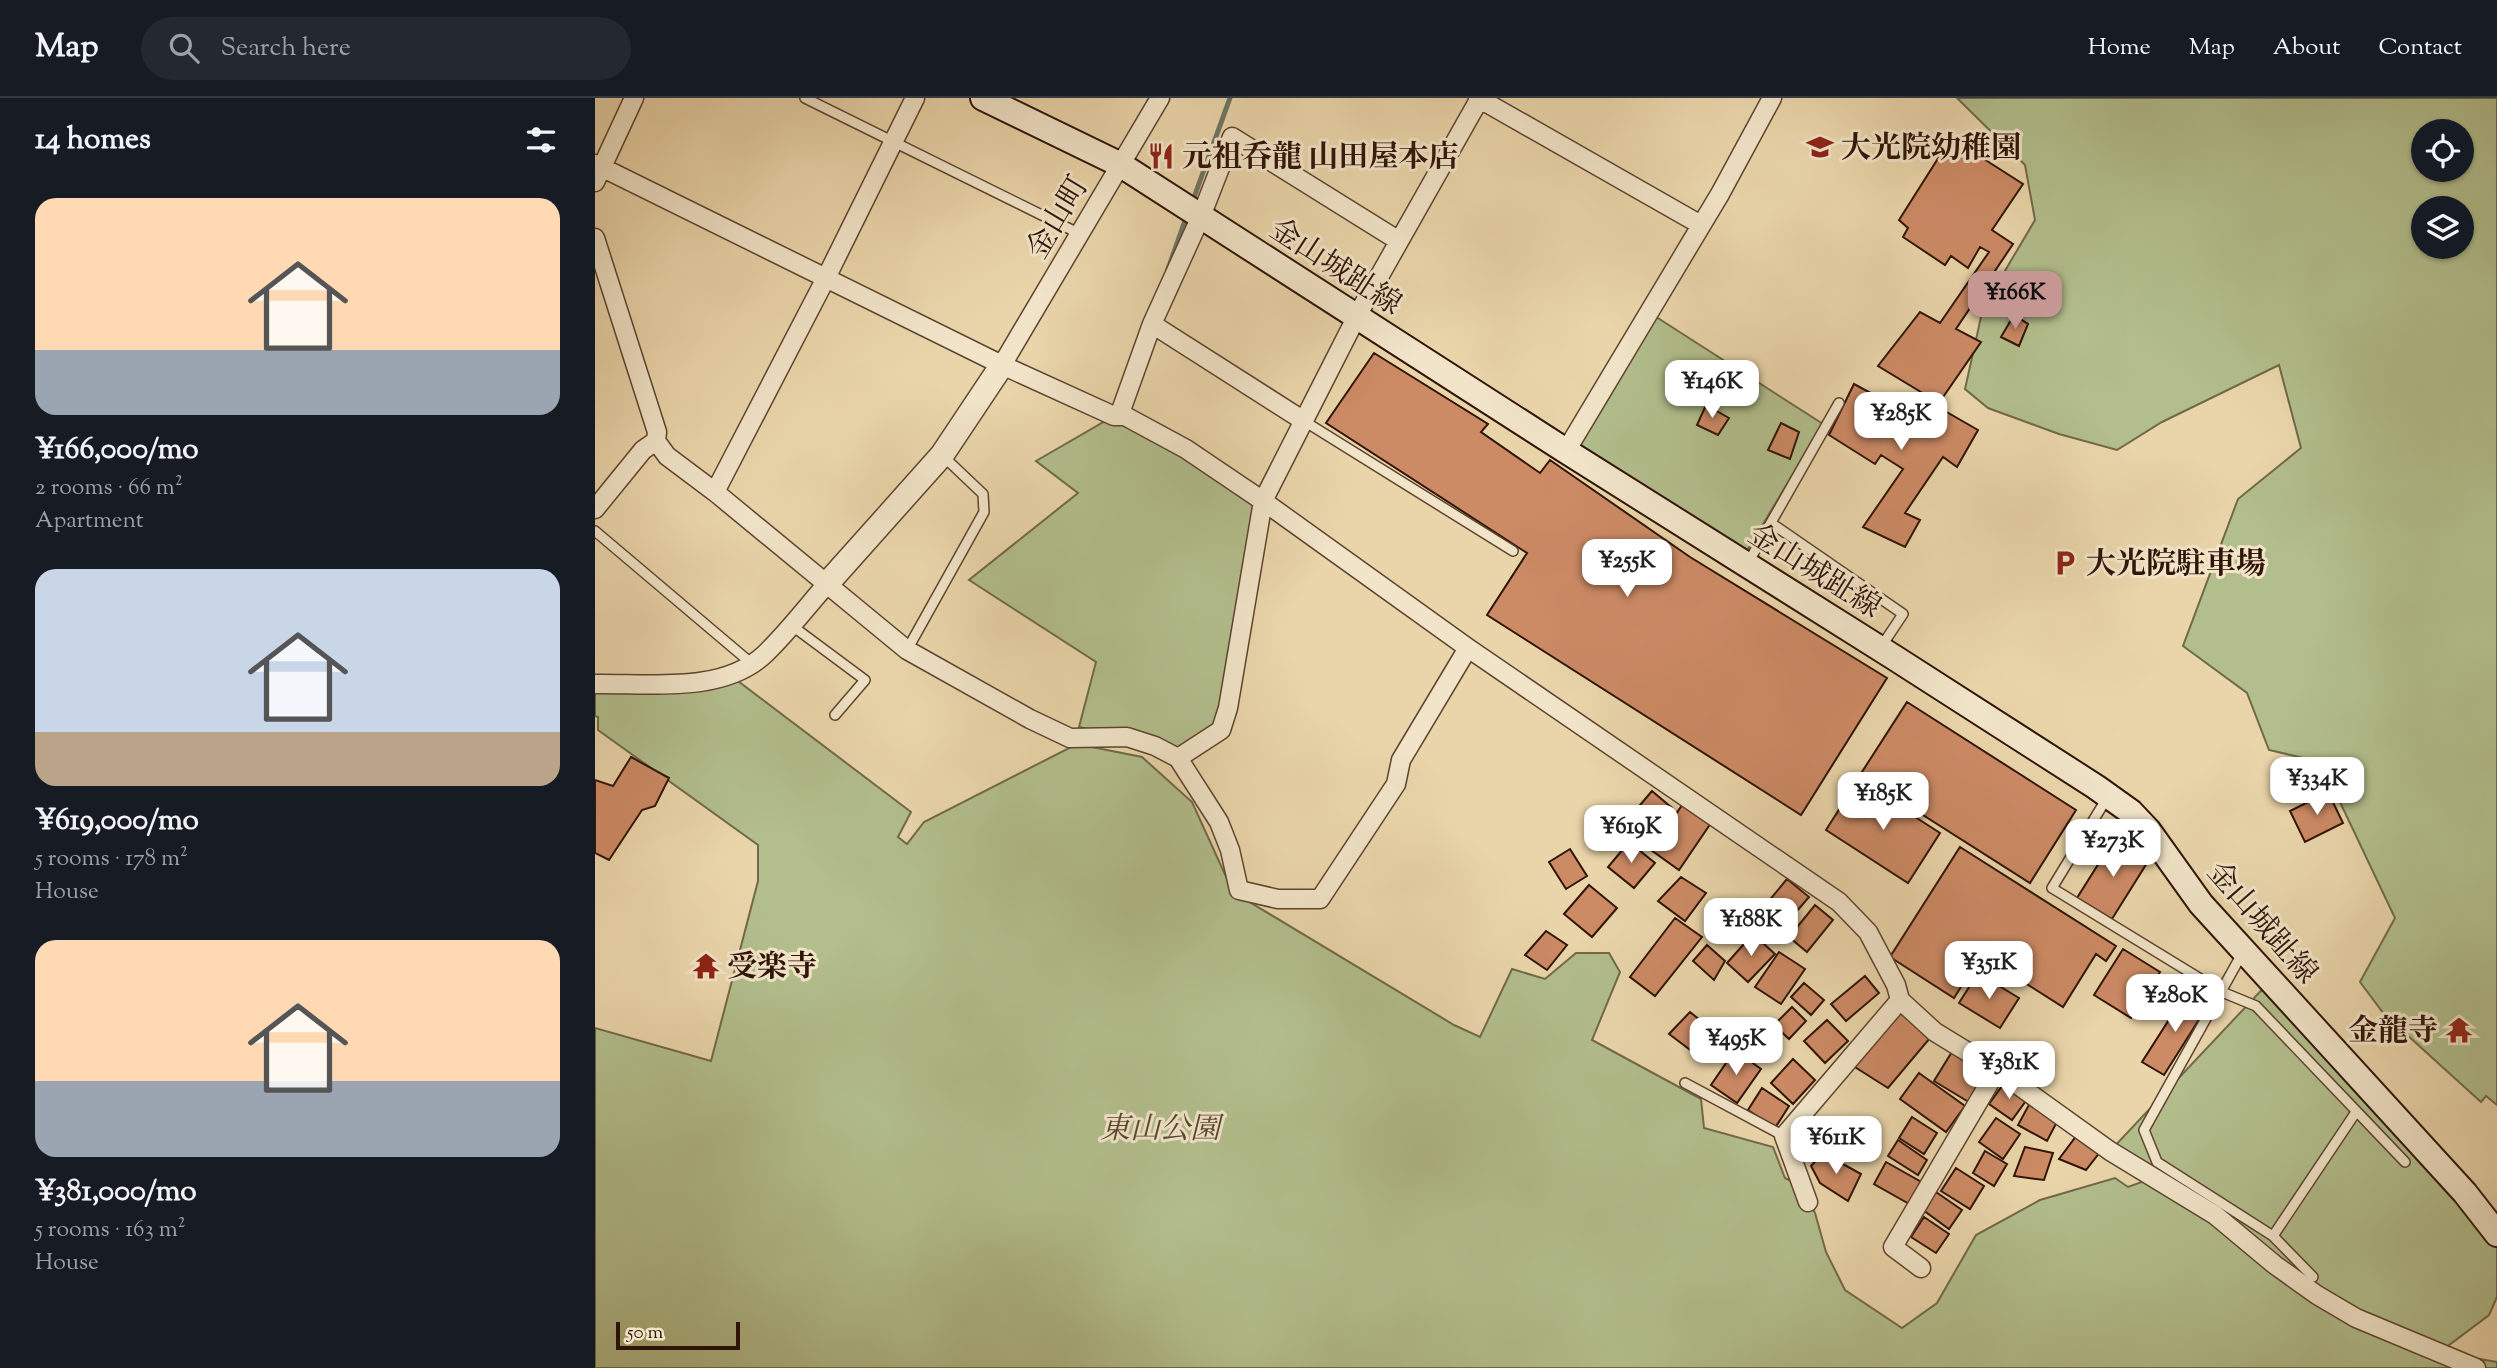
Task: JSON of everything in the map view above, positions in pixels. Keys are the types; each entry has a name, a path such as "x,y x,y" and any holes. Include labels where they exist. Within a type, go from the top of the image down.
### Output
{"main road":[{"name":"金山城趾線","path":"983,98 1121,165 1566,451 1880,648 2131,812 2148,830 2201,904 2465,1193 2497,1234"}],"street":[{"path":"635,98 597,171 827,278 1002,365 1114,416 1125,416 1187,449 1468,648 1839,902 1868,932 1896,985 1900,1000 1935,1032 1997,1070 2110,1151 2215,1215 2275,1265 2317,1295 2356,1318 2476,1368"},
{"path":"715,492 827,278 915,98"},
{"name":"金山町","path":"1002,365 1160,98"},
{"path":"1178,758 1221,730 1230,695 1263,501 1357,317 1479,98 1701,225"},
{"path":"1566,451 1720,194 1772,98"},
{"path":"1119,416 1152,324 1201,216 1232,137 1399,241"},
{"path":"595,238 657,432 656,441 667,456 715,492 907,650 1030,719 1070,738 1128,737 1155,746 1178,758 1219,822 1230,850 1239,890 1278,899 1320,899 1396,785 1401,760 1468,648"},
{"path":"1152,324 1304,421"},
{"path":"595,684 704,682 730,675 764,655 942,455 1002,365"},
{"path":"595,509 643,450 656,441"},
{"path":"1808,1202 1784,1136 1900,1000"},
{"path":"1921,1268 1893,1247 1997,1070"}],"lane":[{"path":"805,98 1080,234"},
{"path":"1748,565 1839,403"},
{"path":"1304,421 1513,551"},
{"path":"907,650 984,512 983,494 942,455"},
{"path":"1771,523 1903,614 1880,648"},
{"path":"595,531 751,663"},
{"path":"791,625 865,680 835,715"},
{"path":"2108,796 2052,888 2222,992 2256,1006 2405,1162"},
{"path":"2244,951 2144,1130 2157,1162 2273,1236 2313,1276"},
{"path":"1685,1083 1784,1136"},
{"path":"2273,1236 2356,1112"}],"green space":[{"path":"1957,98 2497,98 2497,1105 2486,1096 2481,1102 2384,1014 2360,982 2395,918 2321,762 2269,750 2247,693 2183,646 2238,499 2301,448 2279,365 2162,422 2117,450 2059,434 1988,408 1965,389 1983,308 2035,220 2025,165"},
{"path":"1650,313 1823,424 1741,561 1566,451"},
{"path":"1114,416 1263,501 1221,730 1178,758 1127,737 1079,727 1096,662 969,580 1078,493 1036,461"},
{"name":"東山公園","path":"730,675 911,812 898,837 907,844 924,822 1077,744 1142,757 1192,802 1233,892 1454,1025 1480,1037 1512,969 1545,979 1576,953 1609,953 1620,972 1592,1040 1701,1099 1704,1128 1773,1147 1785,1178 1799,1185 1815,1213 1826,1252 1845,1290 1902,1328 1937,1303 1976,1235 2040,1200 2115,1178 2128,1187 2153,1178 2110,1151 2271,980 2497,1234 2497,1297 2489,1315 2440,1352 2497,1362 2497,1368 595,1368 595,1028 711,1061 758,881 758,845 598,730 598,717 595,716 595,682"}],"building":[{"path":"1951,138 2023,184 1992,230 2013,244 1956,329 1981,342 1939,403 1878,366 1920,312 1940,323 1989,252 1980,247 1968,268 1951,256 1945,265 1903,237 1908,228 1899,220"},
{"path":"2014,315 2028,324 2019,346 2001,337"},
{"path":"1374,353 1488,424 1481,432 1540,473 1550,460 1690,557 1887,678 1801,815 1487,615 1527,553 1326,423"},
{"path":"1854,384 1913,416 1924,399 1978,430 1957,467 1943,457 1905,513 1920,520 1905,547 1863,527 1903,469 1881,455 1875,464 1829,435"},
{"path":"1706,405 1729,418 1718,435 1697,425"},
{"path":"1781,423 1799,432 1790,459 1768,450"},
{"path":"1907,702 2076,810 2030,883 1860,775"},
{"path":"631,757 669,778 655,806 642,810 609,860 595,853 595,780 613,786"},
{"path":"1858,780 1940,833 1908,883 1826,830"},
{"path":"1652,791 1672,808 1656,829 1635,811"},
{"path":"2328,792 2343,823 2305,842 2290,811"},
{"path":"1685,801 1713,820 1679,870 1651,850"},
{"path":"1610,810 1630,830 1611,850 1590,831"},
{"path":"2116,836 2133,847 2129,852 2147,863 2112,919 2077,898"},
{"path":"1629,842 1655,863 1634,888 1608,867"},
{"path":"1960,847 2116,946 2106,961 2096,954 2063,1007 1981,955 1954,998 1890,957"},
{"path":"1570,849 1587,876 1566,889 1549,862"},
{"path":"1681,877 1706,893 1685,921 1658,901"},
{"path":"1787,879 1809,897 1784,926 1763,908"},
{"path":"1589,885 1617,908 1592,937 1564,914"},
{"path":"1815,905 1833,920 1807,952 1789,937"},
{"path":"1762,912 1775,923 1760,940 1746,931"},
{"path":"1675,918 1702,937 1655,996 1630,977"},
{"path":"1546,931 1567,945 1547,970 1525,955"},
{"path":"1753,934 1775,954 1748,982 1727,963"},
{"path":"1707,945 1725,961 1714,980 1693,961"},
{"path":"2123,949 2160,972 2131,1018 2094,995"},
{"path":"1779,952 1805,969 1781,1004 1755,987"},
{"path":"1978,973 2019,998 2000,1028 1959,1003"},
{"path":"1865,976 1879,993 1846,1021 1831,1004"},
{"path":"1804,983 1824,1000 1811,1015 1791,997"},
{"path":"2186,993 2207,1007 2164,1075 2142,1062"},
{"path":"1898,1001 1935,1032 1888,1088 1847,1062"},
{"path":"1792,1007 1806,1021 1789,1039 1774,1025"},
{"path":"1690,1012 1711,1029 1693,1052 1669,1034"},
{"path":"1827,1020 1848,1041 1825,1063 1804,1041"},
{"path":"1955,1047 1993,1071 1972,1104 1934,1081"},
{"path":"1735,1050 1761,1069 1737,1103 1711,1085"},
{"path":"1793,1059 1815,1080 1793,1104 1771,1083"},
{"path":"1919,1073 1965,1106 1946,1132 1900,1099"},
{"path":"2005,1082 2028,1098 2012,1120 1989,1104"},
{"path":"1762,1088 1789,1106 1775,1128 1748,1110"},
{"path":"2031,1101 2060,1116 2047,1141 2018,1125"},
{"path":"1912,1117 1937,1133 1924,1154 1899,1138"},
{"path":"1996,1118 2020,1134 2003,1159 1979,1142"},
{"path":"2077,1135 2104,1147 2086,1170 2059,1159"},
{"path":"1898,1140 1927,1160 1918,1175 1888,1156"},
{"path":"2025,1147 2053,1153 2044,1180 2014,1176"},
{"path":"1985,1151 2007,1164 1994,1186 1973,1173"},
{"path":"1823,1153 1861,1174 1848,1201 1820,1183 1811,1166"},
{"path":"1886,1162 1923,1183 1911,1205 1874,1184"},
{"path":"1956,1168 1984,1186 1970,1209 1941,1191"},
{"path":"1936,1192 1962,1210 1949,1229 1923,1210"},
{"path":"1924,1217 1949,1234 1936,1253 1911,1237"}],"waterway":[{"path":"1192,203 1230,98"},
{"path":"1168,269 1187,215"}],"place":[{"name":"大光院幼稚園","path":"1820,147"},
{"name":"元祖呑龍 山田屋本店","path":"1161,156"},
{"name":"大光院駐車場","path":"2065,563"},
{"name":"受楽寺","path":"706,966"},
{"name":"金龍寺","path":"2459,1030"}]}
